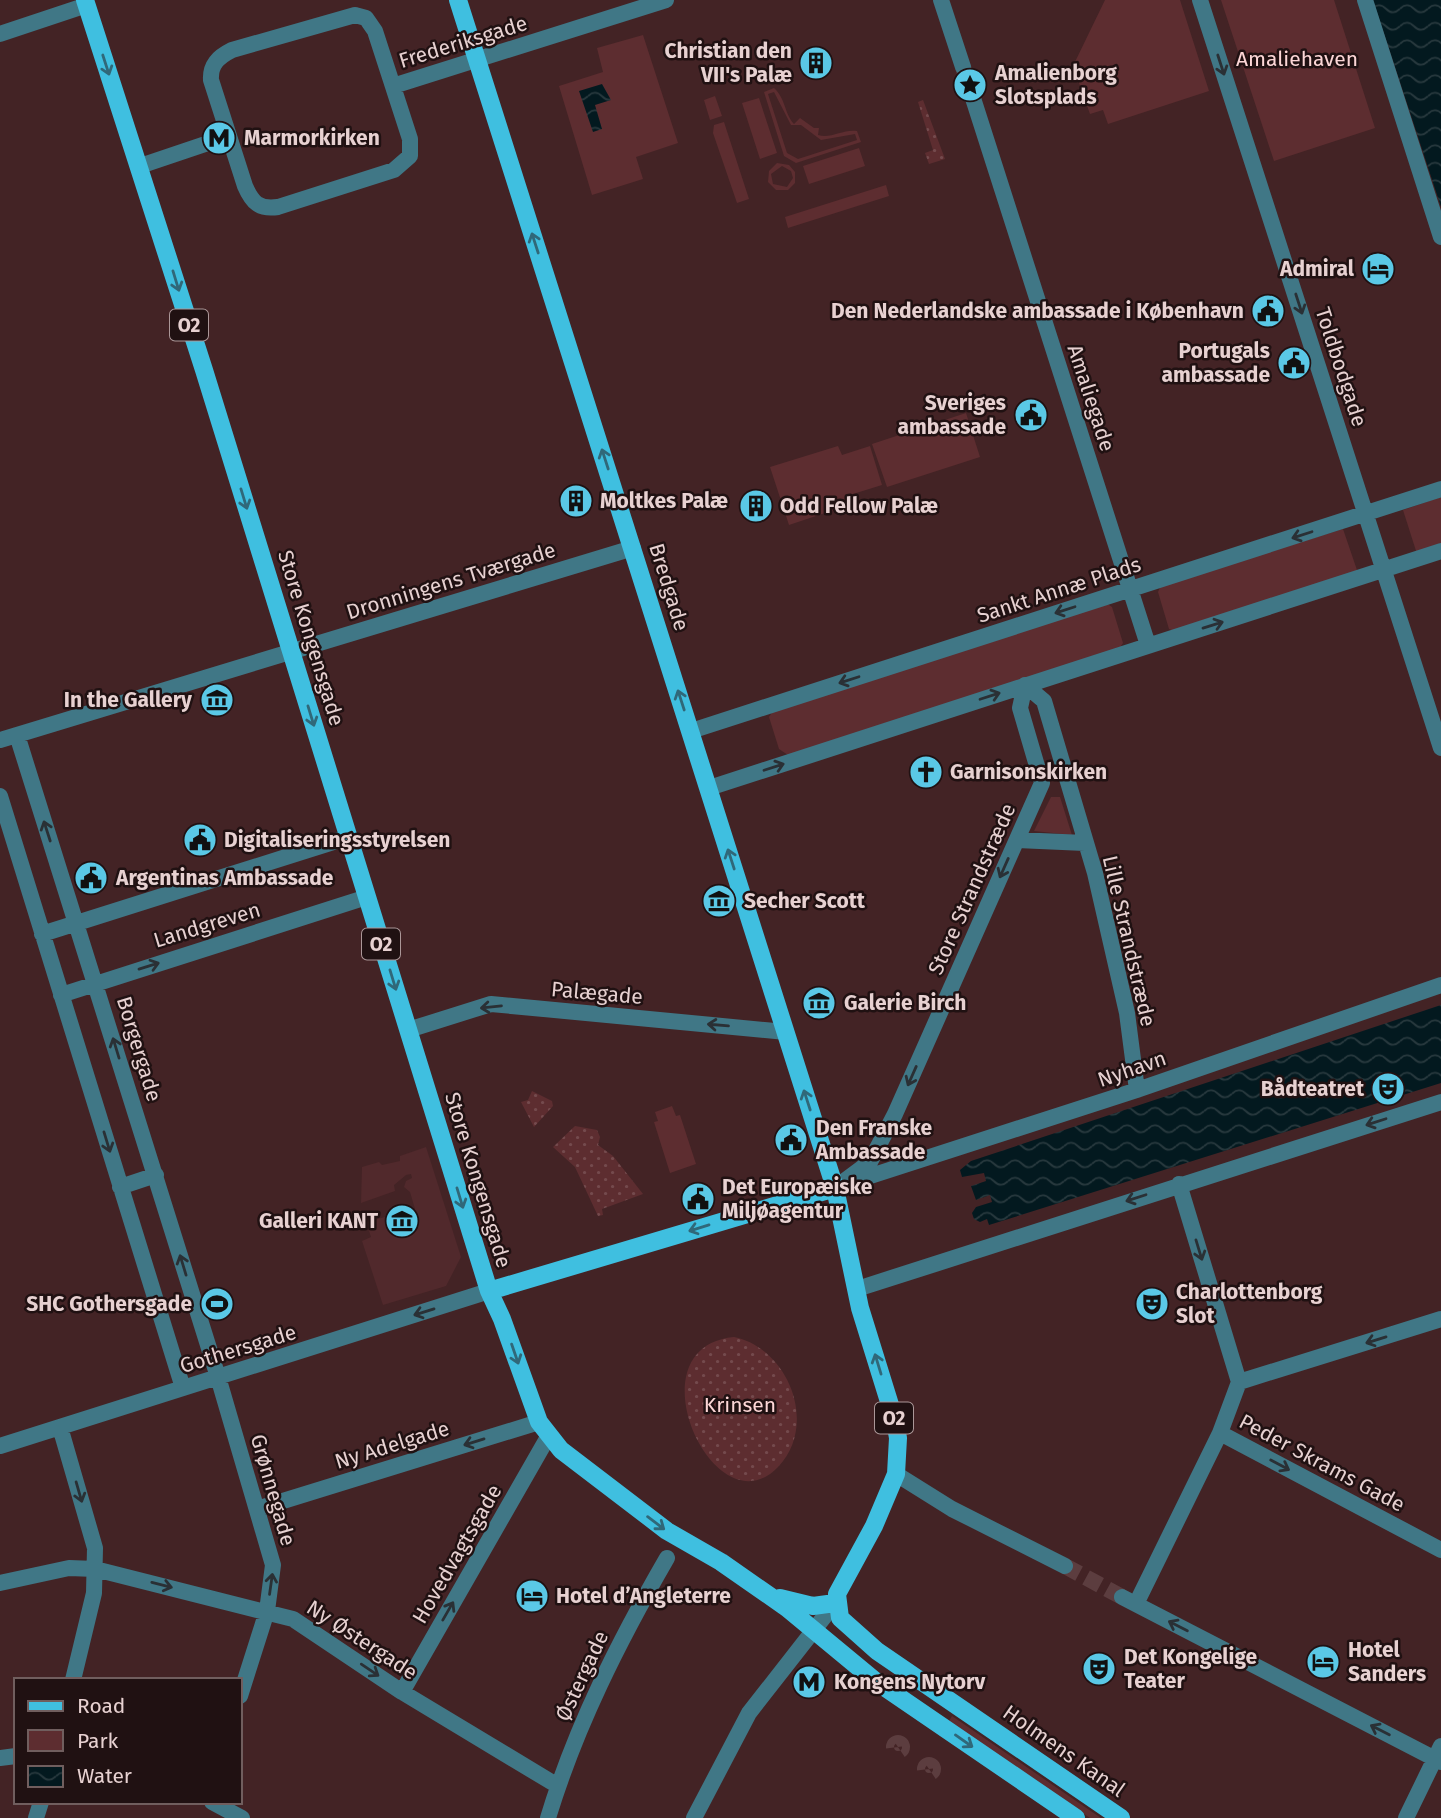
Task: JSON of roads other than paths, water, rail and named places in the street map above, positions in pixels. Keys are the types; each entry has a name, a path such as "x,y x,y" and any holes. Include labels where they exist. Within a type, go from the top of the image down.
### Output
{"main road":[{"name":"Bredgade","path":"458,0 835,1188"},
{"name":"Store Kongensgade","path":"86,2 140,166 489,1291"},
{"name":"O2","path":"835,1188 857,1289 898,1438 896,1475 874,1526 841,1585 835,1602"},
{"path":"489,1291 835,1188"},
{"name":"O2","path":"489,1291 544,1430 577,1463 667,1531 764,1592 874,1680 1076,1818"},
{"path":"764,1592 802,1605 835,1602"},
{"name":"Holmens Kanal","path":"835,1602 843,1624 877,1651 1121,1818"}],"street":[{"name":"Frederiksgade","path":"393,86 666,0"},
{"path":"942,0 963,68"},
{"name":"Toldbodgade","path":"1200,0 1441,748"},
{"path":"1365,0 1441,237"},
{"path":"0,34 86,2"},
{"name":"Frederiksgade","path":"360,16 371,23 375,31 393,86 411,139 407,161 394,170 270,208 255,203 244,186 211,80 211,68 224,54 335,18 360,16"},
{"name":"Amaliegade","path":"971,92 1148,645"},
{"path":"140,166 229,136"},
{"name":"Sankt Annæ Plads","path":"691,731 1441,489"},
{"name":"Dronningens Tværgade","path":"5,735 633,548"},
{"path":"709,788 1441,551"},
{"path":"1025,685 1020,708 1042,783 1065,775"},
{"name":"Lille Strandstræde","path":"1025,685 1044,701 1085,843 1127,1013 1137,1090"},
{"name":"Borgergade","path":"5,735 77,923 218,1377"},
{"name":"Store Strandstræde","path":"835,1188 870,1162 895,1114 1042,783"},
{"path":"0,796 183,1388"},
{"name":"Landgreven","path":"42,934 349,837"},
{"name":"Lille Strandstræde","path":"1017,839 1085,843"},
{"name":"Landgreven","path":"61,995 367,897"},
{"name":"Nyhavn","path":"835,1188 1137,1090 1441,985"},
{"name":"Palægade","path":"408,1030 491,1004 786,1032"},
{"path":"857,1289 1441,1101"},
{"path":"120,1187 156,1175"},
{"path":"1179,1184 1239,1382 1220,1433 1129,1601 1439,1755 1406,1818"},
{"name":"Gothersgade","path":"0,1446 489,1291"},
{"path":"1239,1382 1441,1319"},
{"name":"Grønnegade","path":"218,1377 273,1565 267,1611 242,1690"},
{"path":"60,1427 95,1548 94,1593 73,1678"},
{"name":"Ny Adelgade","path":"257,1509 544,1430"},
{"name":"Hovedvagtsgade","path":"402,1692 544,1430"},
{"name":"Peder Skrams Gade","path":"1220,1433 1441,1550"},
{"path":"896,1475 952,1509 1066,1566"},
{"name":"Østergade","path":"548,1818 602,1676 667,1558"},
{"name":"Ny Østergade","path":"0,1583 69,1568 95,1569 293,1619 402,1692 558,1786"},
{"path":"694,1818 749,1713 835,1602"},
{"path":"216,1804 242,1818"}],"water":[{"path":"1373,0 1441,0 1441,207"},
{"path":"602,84 611,100 595,105 602,129 593,132 579,91"},
{"path":"1441,1005 1441,1083 989,1225 987,1219 980,1222 974,1219 972,1213 976,1207 992,1202 990,1195 976,1200 971,1186 986,1181 984,1173 962,1177 960,1170 971,1161"}],"tunnel":[{"path":"963,67 971,92"},
{"path":"1065,1566 1122,1597"},
{"path":"898,1743 902,1747 898,1751 894,1747 898,1743"},
{"path":"929,1765 933,1769 929,1773 925,1769 929,1765"}],"place":[{"name":"Christian den VII's Palæ","path":"816,63"},
{"name":"Amalienborg Slotsplads","path":"970,85"},
{"name":"Marmorkirken","path":"219,138"},
{"name":"Admiral","path":"1378,269"},
{"name":"Den Nederlandske ambassade i København","path":"1268,311"},
{"name":"Portugals ambassade","path":"1294,363"},
{"name":"Sveriges ambassade","path":"1031,415"},
{"name":"Moltkes Palæ","path":"576,501"},
{"name":"Odd Fellow Palæ","path":"756,506"},
{"name":"In the Gallery","path":"217,700"},
{"name":"Garnisonskirken","path":"926,772"},
{"name":"Digitaliseringsstyrelsen","path":"200,840"},
{"name":"Argentinas Ambassade","path":"91,878"},
{"name":"Secher Scott","path":"719,901"},
{"name":"Galerie Birch","path":"819,1003"},
{"name":"Bådteatret","path":"1388,1089"},
{"name":"Den Franske Ambassade","path":"791,1140"},
{"name":"Det Europæiske Miljøagentur","path":"698,1199"},
{"name":"Galleri KANT","path":"402,1221"},
{"name":"SHC Gothersgade","path":"217,1304"},
{"name":"Charlottenborg Slot","path":"1152,1304"},
{"name":"Hotel d’Angleterre","path":"532,1596"},
{"name":"Hotel Sanders","path":"1323,1662"},
{"name":"Det Kongelige Teater","path":"1099,1669"},
{"name":"Kongens Nytorv","path":"809,1682"}],"park label":[{"name":"Amaliehaven","path":"1297,59"},
{"name":"Krinsen","path":"740,1405"}]}
